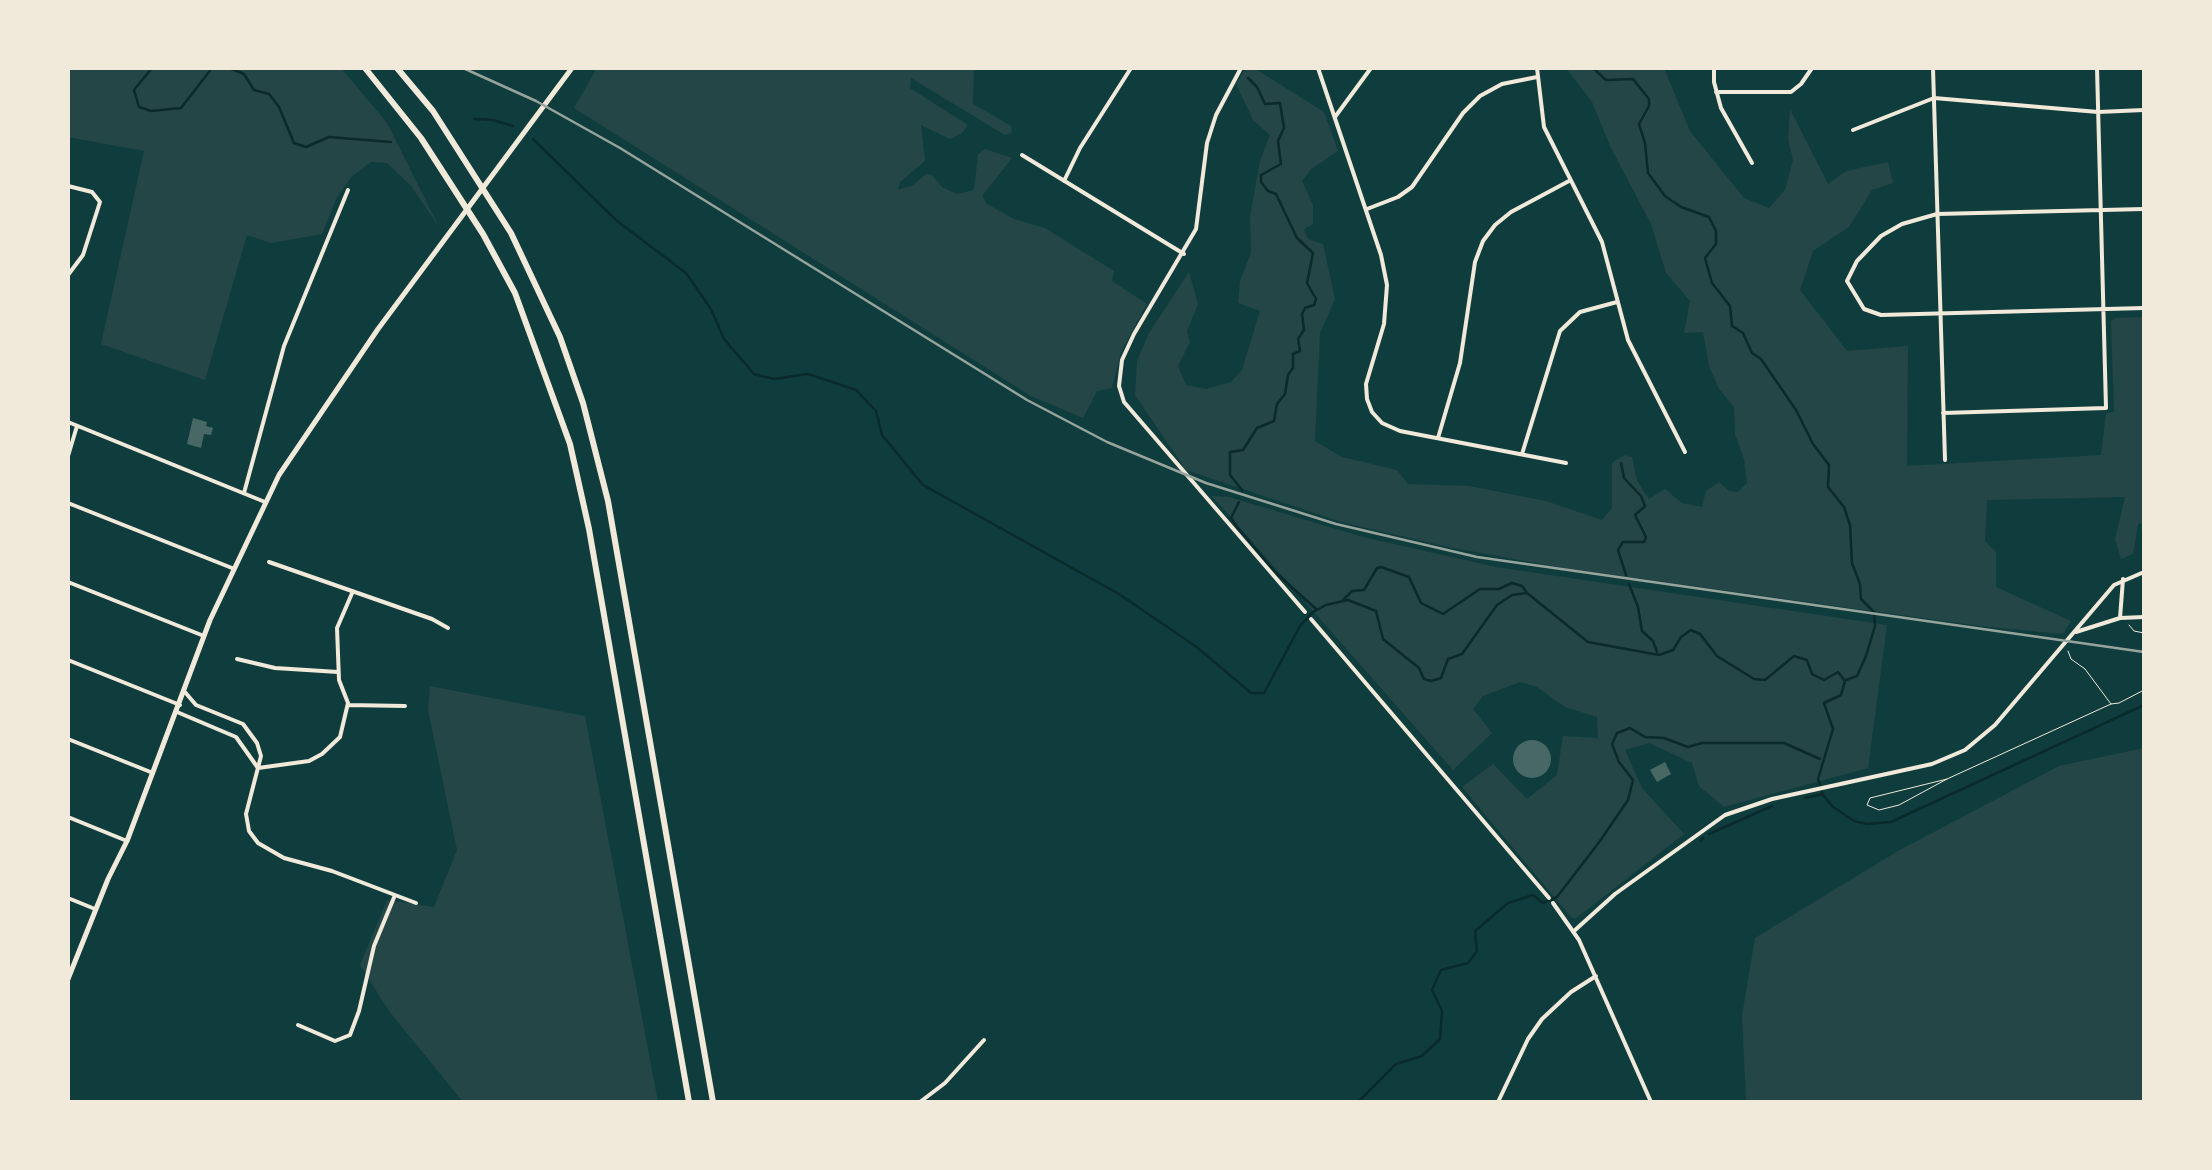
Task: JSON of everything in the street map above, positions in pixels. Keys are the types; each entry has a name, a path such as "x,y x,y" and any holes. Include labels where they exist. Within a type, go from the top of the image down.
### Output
{"highway":[{"path":"364,68 414,128 483,234 515,293 570,444 592,548 689,1102"},
{"path":"397,68 433,111 499,212 560,337 583,403 604,482 713,1102"}],"main road":[{"path":"68,978 127,841 232,568 265,502 295,448 378,329 572,68"}],"street":[{"path":"1064,182 1080,148 1132,68"},
{"path":"1239,68 1210,133 1203,162 1198,226 1122,360 1119,386 1124,402 1305,612"},
{"path":"1318,68 1384,264 1388,294 1384,324 1367,380 1368,404 1389,427 1566,462"},
{"path":"1335,118 1371,68"},
{"path":"1536,68 1542,121 1602,242 1632,348 1685,452"},
{"path":"1714,68 1721,108 1752,164"},
{"path":"1716,92 1791,92 1812,68"},
{"path":"1933,68 1945,460"},
{"path":"1943,413 2106,408 2096,68"},
{"path":"1366,210 1398,198 1412,187 1463,112 1480,96 1502,84 1537,77"},
{"path":"1854,130 1934,98 2098,112 2144,110"},
{"path":"1022,155 1184,254"},
{"path":"1438,438 1460,363 1475,262 1482,241 1511,212 1571,180"},
{"path":"68,186 98,197 100,202 84,254 68,276"},
{"path":"244,493 284,346 348,190"},
{"path":"2144,209 1937,214 1892,229 1866,250 1849,273 1851,292 1873,314 2144,308"},
{"path":"1522,454 1560,331 1580,312 1618,302"},
{"path":"68,422 265,502"},
{"path":"68,456 77,426"},
{"path":"68,503 232,568"},
{"path":"269,562 448,628"},
{"path":"1574,930 1615,894 1713,822 1754,803 1932,764 1965,750 1994,725 2123,578 2144,572"},
{"path":"2120,618 2123,578"},
{"path":"68,582 204,636"},
{"path":"258,768 299,763 322,754 343,731 348,705 338,672 337,628 353,591"},
{"path":"2075,632 2120,618 2144,616"},
{"path":"1311,619 1574,930 1651,1102"},
{"path":"238,659 275,668 338,672"},
{"path":"68,660 236,737 258,768"},
{"path":"184,691 196,704 246,727 260,752 246,814 249,831 258,843 284,858 332,871 416,903"},
{"path":"348,705 405,706"},
{"path":"68,739 153,773"},
{"path":"68,817 127,841"},
{"path":"298,1025 335,1040 350,1035 374,946 395,895"},
{"path":"68,898 96,909"},
{"path":"1498,1102 1528,1039 1542,1020 1571,992 1596,976"},
{"path":"920,1102 945,1083 984,1040"}],"path":[{"path":"2128,625 2134,632 2144,633"},
{"path":"2065,643 2071,659 2085,669 2111,704"},
{"path":"1947,779 1870,798 1867,805 1880,810 1898,805 2144,690"}],"shaded area":[{"path":"68,68 341,68 387,123 438,225 411,186 387,163 371,162 352,176 337,197 322,234 271,243 247,235 205,380 101,344 144,151 68,137"},
{"path":"597,68 977,68 973,104 1011,126 1012,133 1005,135 911,78 910,88 968,125 950,139 921,125 925,161 900,182 898,190 913,185 926,174 957,194 974,190 978,154 985,149 1012,158 982,196 987,204 1014,219 1045,228 1114,271 1112,281 1147,304 1121,352 1112,388 1097,391 1083,418 1031,396 574,108"},
{"path":"1246,68 1254,68 1324,112 1338,151 1311,169 1302,181 1313,205 1313,224 1304,229 1308,239 1323,244 1335,299 1320,333 1315,441 1342,457 1397,470 1408,484 1469,486 1546,501 1602,520 1612,508 1612,463 1624,455 1632,457 1637,481 1649,499 1665,489 1682,503 1702,507 1706,491 1719,482 1729,491 1738,492 1747,483 1735,434 1734,407 1719,389 1709,366 1703,332 1684,333 1690,301 1666,273 1651,224 1592,102 1566,68 1664,68 1690,131 1744,198 1769,208 1785,190 1793,160 1788,139 1790,109 1828,184 1846,171 1888,162 1893,183 1872,190 1849,227 1813,251 1800,290 1847,351 1908,346 1907,466 2101,455 2106,413 2114,412 2111,321 2144,317 2144,523 2138,524 2133,554 2121,559 2115,539 2125,497 1987,500 1985,541 1996,552 1996,587 2071,621 2063,634 1563,568 1448,547 1341,522 1186,470 1135,395 1137,361 1149,333 1189,272 1198,304 1187,331 1190,342 1178,366 1186,385 1206,389 1231,382 1242,370 1260,311 1238,303 1240,281 1251,253 1250,216 1260,161 1270,135 1253,120 1236,84"},
{"path":"1212,496 1229,497 1363,537 1496,567 1887,625 1868,768 1724,807 1699,786 1692,763 1649,743 1625,750 1642,788 1684,834 1575,919 1462,787 1493,764 1527,799 1557,775 1563,736 1598,738 1597,717 1565,707 1537,687 1520,682 1483,696 1473,709 1492,733 1453,770"},
{"path":"430,686 585,716 658,1102 463,1102 389,1011 360,965 387,900 434,907 457,850 428,710"},
{"path":"2144,748 2144,1102 1746,1100 1742,1016 1755,938 1898,851 2059,766"}],"building":[{"path":"193,418 213,428 211,435 204,434 201,448 187,444"},
{"path":"1532,740 1545,746 1551,759 1545,772 1532,778 1519,772 1513,759 1519,746"},
{"path":"1665,762 1671,774 1657,782 1650,770"}],"waterway":[{"path":"152,68 134,90 139,107 151,111 181,108 212,68"},
{"path":"229,68 244,74 254,90 269,94 294,143 306,147 329,137 391,142"},
{"path":"1593,68 1606,80 1633,79 1649,99 1639,124 1648,173 1665,196 1681,207 1709,217 1716,231 1716,244 1705,258 1712,283 1730,306 1732,326 1743,333 1752,353 1761,359 1829,465 1828,487 1844,507 1850,525 1852,563 1861,599 1874,612 1875,626 1866,656 1857,676 1846,680"},
{"path":"1242,490 1230,475 1230,452 1243,450 1257,428 1274,421 1293,368 1293,354 1300,351 1302,314 1316,299 1307,283 1313,253 1297,238 1276,194 1261,182 1261,175 1281,164 1278,141 1284,128 1280,103 1265,104 1248,78"},
{"path":"474,119 513,126"},
{"path":"533,139 617,221 686,273 711,309 724,339 754,374 774,379 808,374 856,390 876,411 882,435 923,485 1119,594 1198,648 1251,693 1264,693 1300,626 1326,605 1348,600 1376,611 1383,639 1419,668 1424,679 1431,681 1441,678 1448,659 1462,654 1497,605 1512,595 1527,593 1588,642 1659,655 1673,650 1691,630 1700,634 1717,656 1754,679 1765,680 1794,656 1807,660 1812,674 1824,680 1838,672 1845,681 1841,695 1824,703 1833,729 1818,779 1823,795 1833,807 1854,821 1867,824 1891,822 2144,705"},
{"path":"1621,463 1624,478 1645,506 1635,515 1646,537 1644,542 1623,542 1618,550 1626,575"},
{"path":"1239,502 1231,518 1237,527 1275,572 1316,609"},
{"path":"1343,600 1352,591 1364,590 1381,567 1409,577 1421,603 1443,614 1480,589 1499,589 1512,583 1522,586 1527,593"},
{"path":"1629,584 1642,631 1653,641 1657,652"},
{"path":"1358,1102 1396,1064 1422,1056 1440,1039 1442,1011 1432,990 1441,970 1468,963 1477,951 1475,931 1508,903 1533,895 1543,903 1557,897 1600,841 1628,800 1633,780 1619,762 1612,744 1617,733 1630,728 1645,737 1664,738 1688,747 1702,743 1784,743 1820,759"},
{"path":"1805,798 1823,794"},
{"path":"1709,834 1772,806"},
{"path":"1700,841 1703,838"}],"railway":[{"path":"463,68 536,101 620,148 1027,400 1107,442 1206,483 1336,524 1477,557 2144,652"}]}
